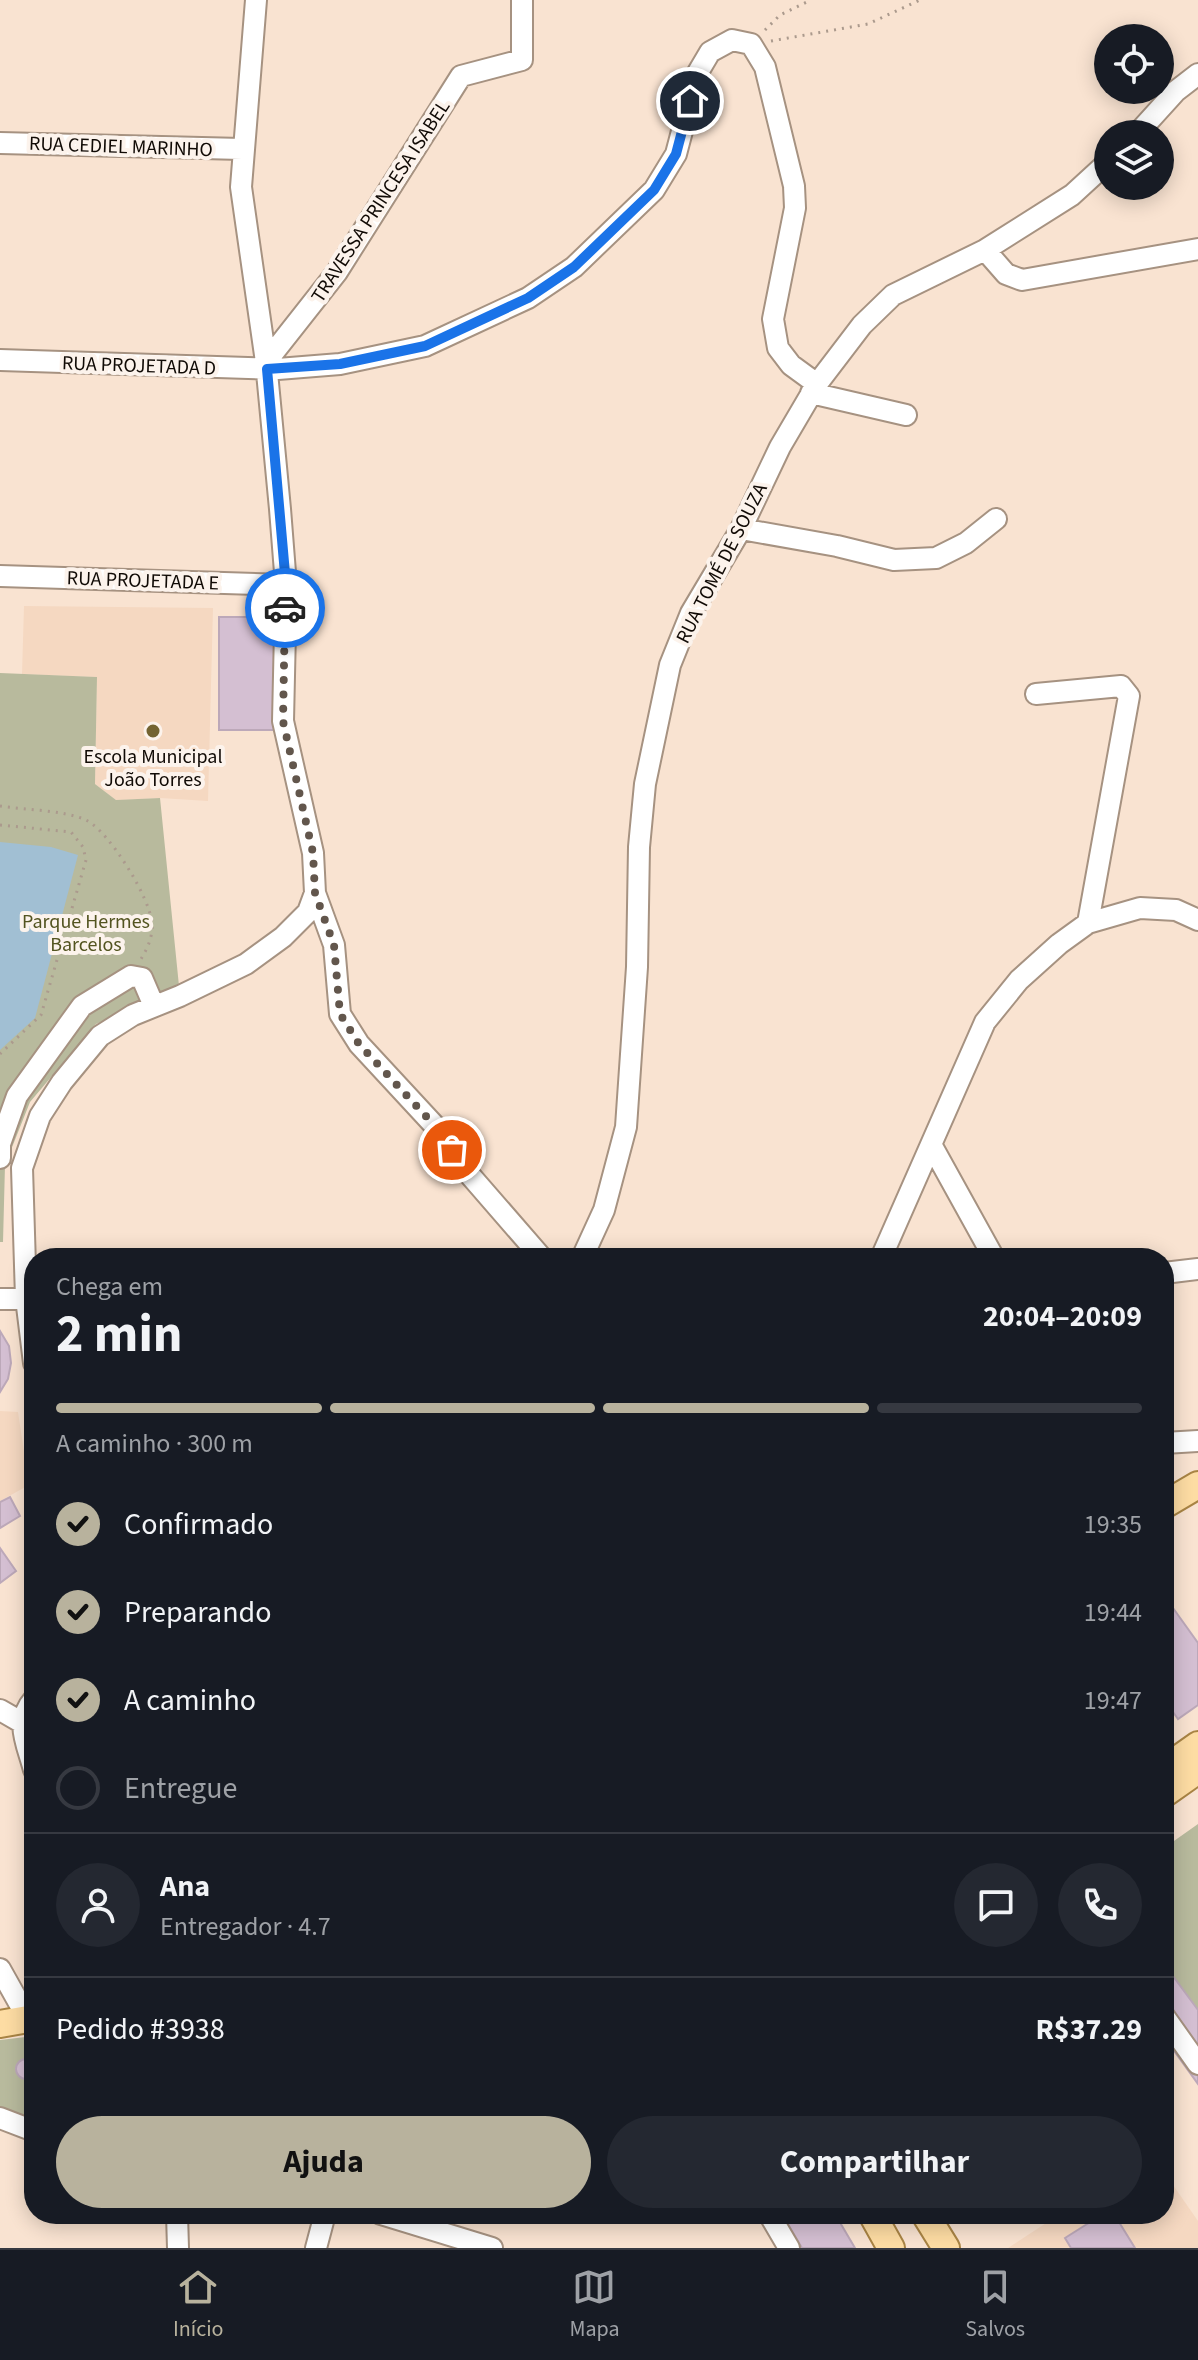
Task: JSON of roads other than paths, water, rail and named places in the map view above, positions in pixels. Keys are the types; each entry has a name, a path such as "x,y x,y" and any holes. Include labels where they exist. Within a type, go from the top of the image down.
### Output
{"main road":[{"path":"1174,1499 1198,1485"},
{"path":"1174,1772 1198,1745"},
{"path":"1174,1778 1198,1770"},
{"path":"0,2024 24,2019"},
{"path":"878,2224 891,2248"},
{"path":"931,2224 946,2248"}],"street":[{"path":"256,0 242,149 242,198 270,367 286,585 283,721 313,853 315,893 334,945 340,1014 359,1044 434,1125 469,1174 533,1248"},
{"name":"TRAVESSA PRINCESA ISABEL","path":"270,367 337,272 461,76 522,60 522,0"},
{"name":"RUA PROJETADA D","path":"0,360 270,367 340,364 425,346 528,298 574,267 654,190 676,154 697,74 710,52 732,40 751,44 765,67 794,186 795,208 773,319 778,348 814,388"},
{"path":"1150,120 1176,91 1198,74"},
{"name":"RUA CEDIEL MARINHO","path":"0,143 242,149"},
{"name":"RUA TOMÉ DE SOUZA","path":"587,1248 604,1210 626,1127 637,967 639,847 645,784 670,665 691,613 741,529 780,447 814,388 862,325 893,295 985,250 1072,195 1094,175"},
{"path":"985,250 1006,274 1022,280 1198,249"},
{"path":"814,388 906,415"},
{"path":"741,529 837,546 894,560 936,558 966,543 996,519"},
{"name":"RUA PROJETADA E","path":"0,576 286,585"},
{"path":"1036,694 1121,686 1129,696 1088,923"},
{"path":"27,1248 22,1168 40,1116 62,1082 100,1036 133,1015 246,964 283,937 308,912 315,893"},
{"path":"885,1248 985,1022 1019,980 1088,923 1140,908 1176,910 1198,920"},
{"path":"0,1158 0,1144 17,1096 82,1006 131,976 142,978 154,1006"},
{"path":"932,1146 988,1248"},
{"path":"1174,1272 1198,1269"},
{"path":"0,1299 24,1297"},
{"path":"1174,1442 1198,1441"},
{"path":"0,1710 21,1722"},
{"path":"24,1715 21,1722 24,1733"},
{"path":"0,1969 24,2007"},
{"path":"1174,2030 1198,2064"},
{"path":"0,2118 24,2127"},
{"path":"177,2224 178,2248"},
{"path":"316,2248 322,2224"},
{"path":"434,2224 492,2248"},
{"path":"775,2224 789,2248"}],"water":[{"path":"0,842 51,847 78,855 35,1018 0,1050"}],"place":[{"name":"Escola Municipal João Torres","path":"153,731"}],"park label":[{"name":"Parque Hermes Barcelos","path":"86,932"}]}
